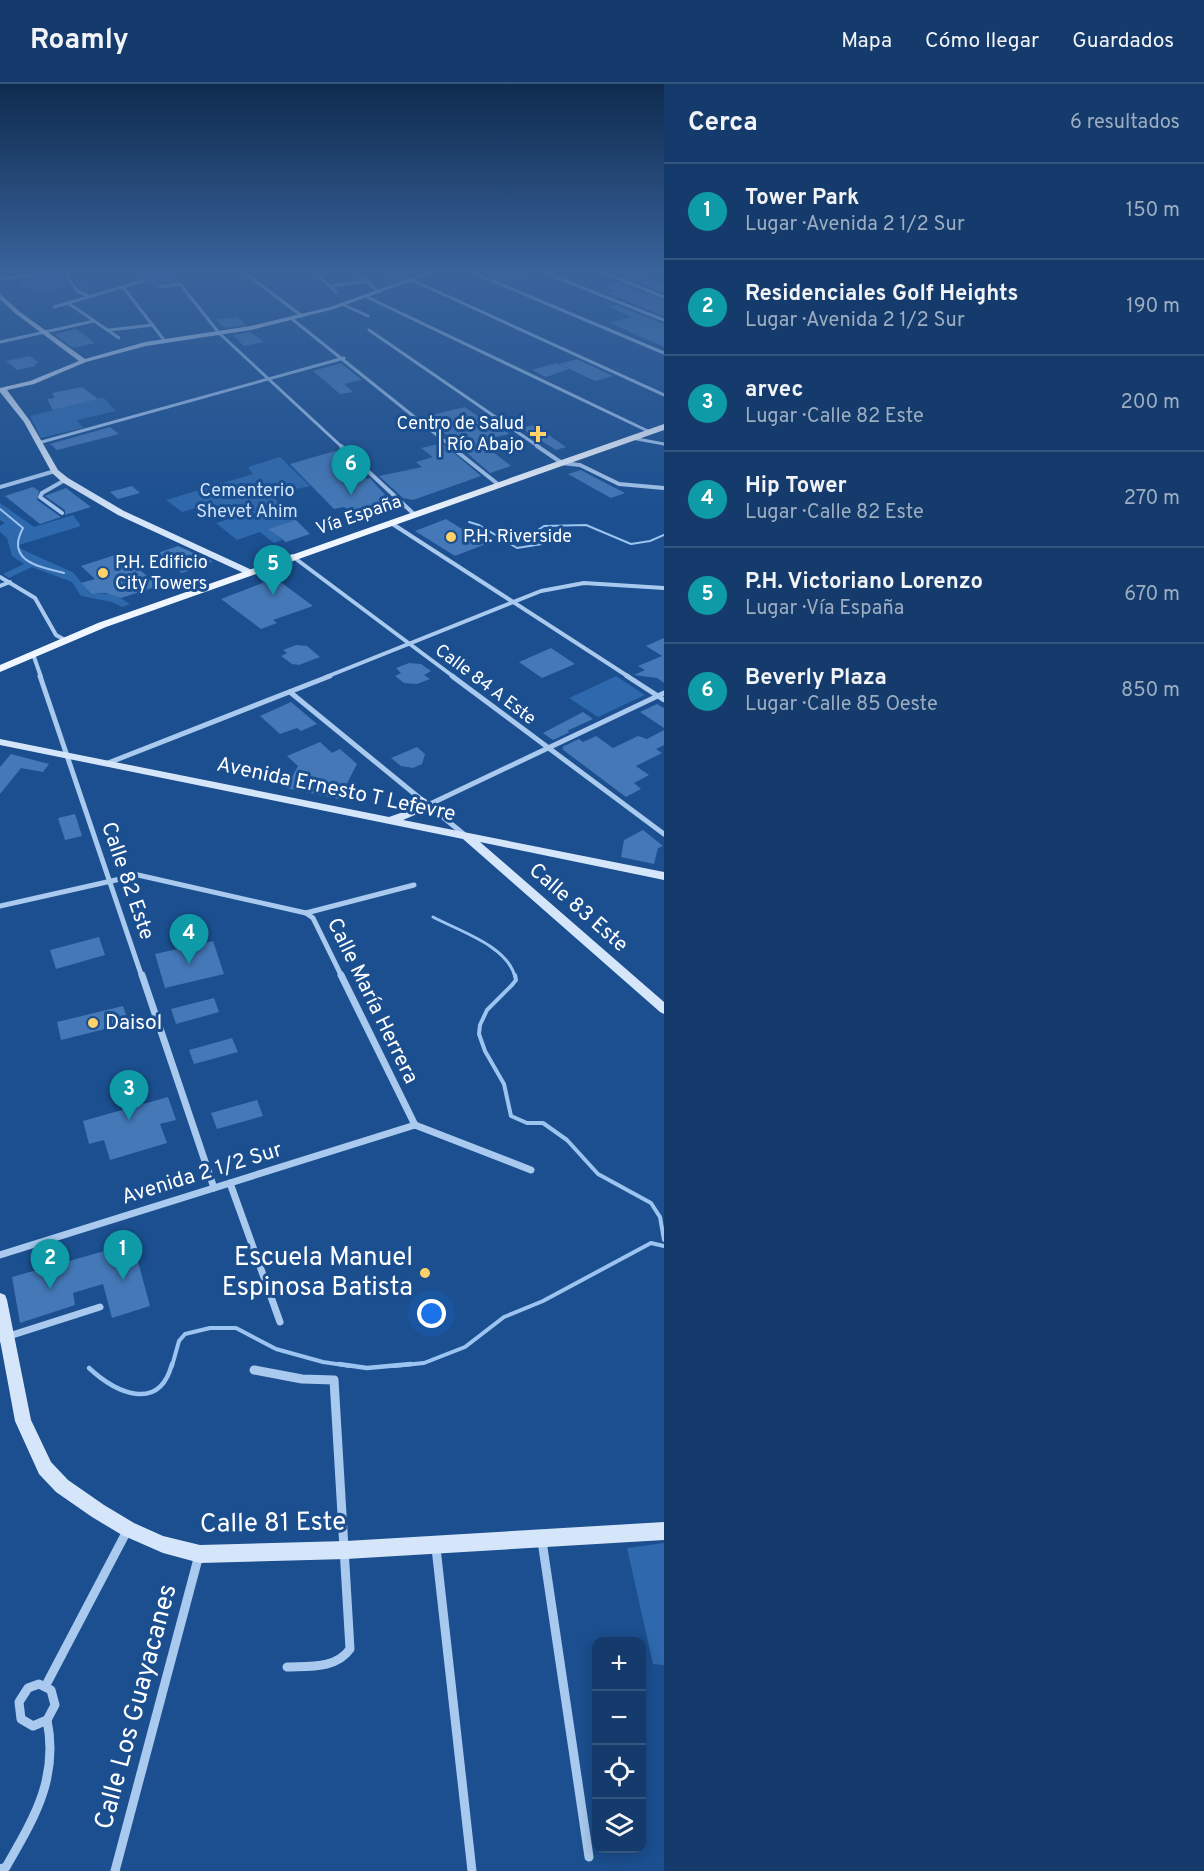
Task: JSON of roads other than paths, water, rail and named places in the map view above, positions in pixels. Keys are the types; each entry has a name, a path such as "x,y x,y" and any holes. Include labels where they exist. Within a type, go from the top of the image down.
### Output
{"main road":[{"name":"Vía España","path":"0,669 65,640 292,556 664,427"}],"street":[{"path":"74,353 84,361"},
{"path":"113,353 84,361 32,383 2,390 27,421 55,471 65,480 121,513 249,572"},
{"path":"241,353 415,515"},
{"path":"338,353 499,484"},
{"path":"403,353 562,463 580,465 619,484 664,488"},
{"path":"485,353 650,432"},
{"path":"573,353 664,395"},
{"path":"38,442 344,358"},
{"path":"632,438 664,444"},
{"path":"0,487 55,471"},
{"path":"62,513 40,497 42,493 65,480"},
{"path":"391,523 664,700"},
{"name":"Calle 84 A Este","path":"292,556 664,834"},
{"path":"0,577 35,598 56,635 65,640"},
{"path":"0,586 10,582"},
{"path":"108,764 541,591 584,583 664,588"},
{"name":"Calle 82 Este","path":"33,654 214,1188"},
{"path":"290,692 467,837"},
{"path":"388,821 413,813 425,803 549,749 664,693"},
{"name":"Avenida Ernesto T Lefevre","path":"0,742 664,876"},
{"name":"Calle 83 Este","path":"467,837 664,1009"},
{"path":"500,865 502,853 516,846"},
{"name":"Calle María Herrera","path":"0,906 110,879 145,876 306,913 313,918 414,1125"},
{"path":"306,913 414,885"},
{"path":"414,1125 531,1170"},
{"name":"Avenida 2 1/2 Sur","path":"0,1255 414,1125"},
{"path":"230,1183 280,1322"},
{"name":"Calle 81 Este","path":"0,1300 3,1338 23,1421 45,1468 62,1486 128,1528 163,1544 200,1554 345,1550 664,1531"},
{"path":"3,1338 100,1307"},
{"path":"254,1370 302,1379 334,1380 351,1641 346,1657 337,1663 286,1667"},
{"path":"46,1685 128,1528"},
{"path":"542,1538 589,1857"},
{"path":"436,1544 472,1871"},
{"name":"Calle Los Guayacanes","path":"115,1871 200,1554"},
{"path":"32,1685 46,1685 54,1696 55,1705 47,1720 33,1726 26,1724 18,1713 21,1696 32,1685"},
{"path":"0,1869 6,1867 31,1824 50,1778 52,1736 47,1720"}],"waterway":[{"path":"0,509 23,528 18,548 21,555 35,565 64,573"},
{"path":"469,522 479,525 517,548 542,544 538,530 544,526 586,525 631,544 650,541 664,535"},
{"path":"433,917 493,948 511,966 515,977"},
{"path":"515,975 516,980 487,1010 480,1025 479,1034 485,1051 504,1084 511,1116 527,1123 543,1123 567,1140 598,1174 651,1203 660,1217 664,1240"},
{"path":"394,1366 424,1363 465,1347 504,1317 543,1301 651,1243 664,1246"},
{"path":"172,1366 179,1341 185,1334 210,1328 236,1328 276,1349 323,1362 350,1366"},
{"path":"89,1368 112,1385 136,1394 157,1389 166,1379 172,1364"},
{"path":"339,1364 367,1368 411,1364"}],"place":[{"name":"Centro de Salud | Río Abajo","path":"538,434"},
{"name":"Beverly Plaza","path":"351,495"},
{"name":"P.H. Riverside","path":"451,537"},
{"name":"P.H. Edificio City Towers","path":"103,573"},
{"name":"P.H. Victoriano Lorenzo","path":"273,595"},
{"name":"Hip Tower","path":"189,964"},
{"name":"Daisol","path":"93,1023"},
{"name":"arvec","path":"129,1120"},
{"name":"Escuela Manuel Espinosa Batista","path":"425,1273"},
{"name":"Tower Park","path":"123,1280"},
{"name":"Residenciales Golf Heights","path":"50,1289"}],"park label":[{"name":"Cementerio Shevet Ahim","path":"247,501"}]}
